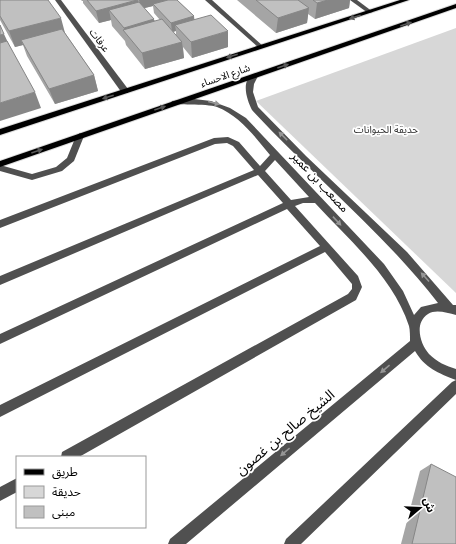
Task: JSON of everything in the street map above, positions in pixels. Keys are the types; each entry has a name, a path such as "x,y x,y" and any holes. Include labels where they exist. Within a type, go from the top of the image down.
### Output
{"main road":[{"name":"شارع الاحساء","path":"0,132 406,0"},
{"name":"شارع الاحساء","path":"0,164 456,6"}],"street":[{"name":"عرفات","path":"58,0 125,91"},
{"path":"208,0 261,47"},
{"path":"353,0 370,12"},
{"name":"مصعب بن عمير","path":"254,76 250,82 249,94 255,108 407,259 453,309"},
{"name":"مصعب بن عمير","path":"175,103 198,101 209,102 220,105 237,114 380,267 399,294 414,326"},
{"path":"237,114 245,110 255,108"},
{"path":"0,168 32,177 59,169 71,159 80,136"},
{"path":"0,224 218,140 233,141 356,280 357,289 352,297 69,456"},
{"path":"0,281 260,170 269,163 275,154"},
{"path":"0,339 289,204 303,200 318,200"},
{"path":"0,411 327,247"},
{"name":"مصعب بن عمير","path":"415,344 413,334 414,326 417,318 423,312 430,309 453,309"},
{"path":"415,344 430,364 443,371 456,375"},
{"name":"الشيخ صالح بن غصون","path":"175,544 415,344"},
{"path":"291,544 456,386"},
{"path":"0,494 16,486"}],"green space":[{"name":"حديقة الحيوانات","path":"456,28 456,293 256,101"}],"building":[{"path":"0,0 48,0 61,18 9,31 0,16"},
{"path":"87,0 137,0 96,11"},
{"path":"168,0 177,0 194,16 171,23 153,4"},
{"path":"256,0 298,0 309,8 278,18"},
{"path":"313,0 328,0 317,3"},
{"path":"139,2 154,19 124,28 109,10"},
{"path":"211,15 228,31 191,42 175,25"},
{"path":"162,19 182,42 142,53 123,30"},
{"path":"0,25 4,34 0,35"},
{"path":"62,29 94,75 49,89 21,40"},
{"path":"7,41 35,92 0,103 0,43"},
{"path":"431,464 456,477 456,544 412,544"}]}
